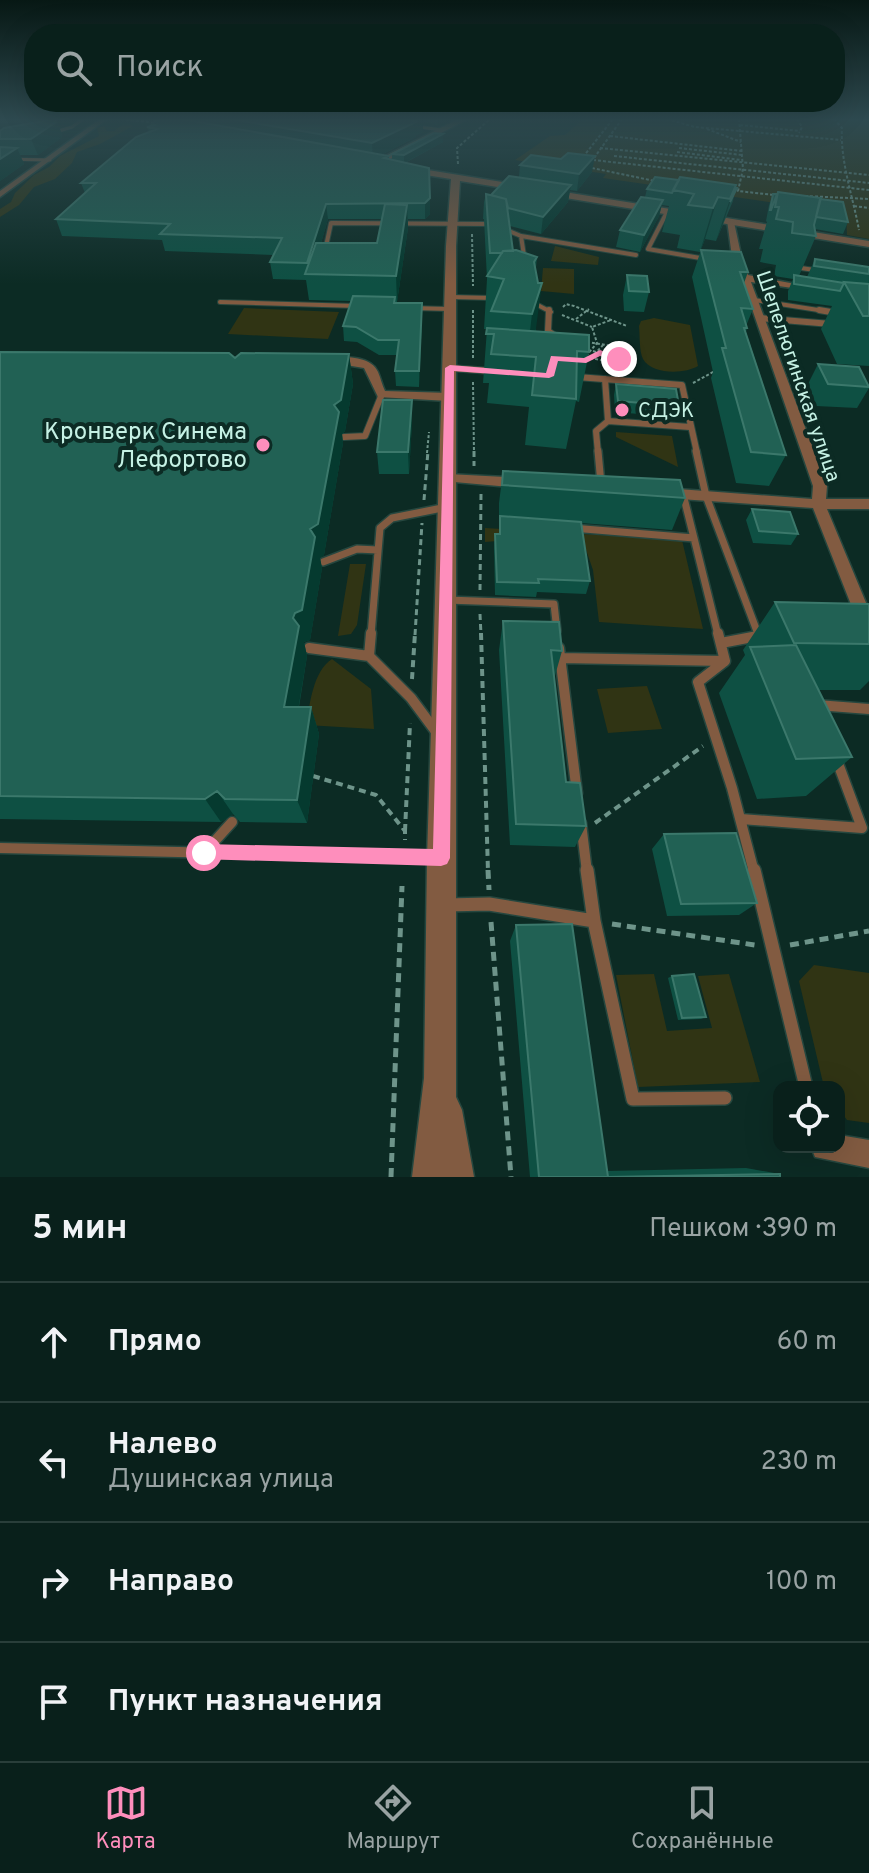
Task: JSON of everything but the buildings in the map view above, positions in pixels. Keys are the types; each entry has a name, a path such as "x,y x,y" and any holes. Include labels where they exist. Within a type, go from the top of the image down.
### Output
{"street":[{"path":"0,195 30,174"},
{"path":"430,1177 441,1078 441,858 450,303 452,225 458,174"},
{"path":"468,174 809,237 869,244"},
{"name":"Шепелюгинская улица","path":"730,222 738,264 746,278 820,486 818,504 869,630"},
{"path":"746,278 828,291"},
{"path":"324,359 368,365 373,370 376,388 382,394 449,397"},
{"path":"448,478 541,485"},
{"path":"656,492 818,504 869,504"},
{"path":"441,1078 456,1177"},
{"path":"845,1150 869,1154"}],"lane":[{"path":"667,212 648,249 708,259"},
{"path":"322,264 331,223 492,224 521,236 636,255"},
{"path":"521,236 526,265"},
{"path":"801,286 802,259"},
{"path":"723,262 738,264"},
{"path":"801,268 828,273"},
{"path":"530,294 524,298 552,314 548,331 558,340"},
{"path":"406,308 473,298 503,298"},
{"path":"754,300 838,313"},
{"path":"220,302 359,306"},
{"path":"760,318 838,325"},
{"path":"450,368 504,372"},
{"path":"563,377 682,385 706,496 758,634"},
{"path":"605,379 608,421"},
{"path":"344,437 365,436 382,394"},
{"path":"601,489 596,431 608,421 690,427"},
{"path":"683,494 725,661"},
{"path":"369,656 380,528 392,518 448,507"},
{"path":"556,527 694,538"},
{"path":"323,562 357,549 378,550"},
{"path":"446,600 554,604 578,800"},
{"path":"721,643 758,634 774,635"},
{"path":"309,648 369,656 411,698 444,743"},
{"path":"560,658 725,661"},
{"path":"725,661 698,682 741,819 774,948 778,983 804,1081"},
{"path":"822,718 817,705 869,709"},
{"path":"741,819 862,828 832,746"},
{"path":"580,816 594,921 633,1099 725,1098"},
{"path":"204,853 232,822"},
{"path":"0,848 441,858"},
{"path":"441,905 489,904 594,921"}],"path":[{"path":"622,174 664,182"},
{"path":"722,174 869,190"},
{"path":"787,174 869,183"},
{"path":"847,174 860,234"},
{"path":"741,176 738,191 774,195"},
{"path":"797,196 869,199"},
{"path":"854,206 869,208"},
{"path":"472,225 474,468 481,471 480,601 489,904 511,1177"},
{"path":"561,315 564,304 589,309 627,326"},
{"path":"576,319 589,309"},
{"path":"552,314 576,319 592,327 597,343 593,351 581,360 600,353 604,344"},
{"path":"592,327 611,320"},
{"path":"586,342 625,348 619,359 611,364 591,358"},
{"path":"593,351 619,359"},
{"path":"682,385 690,385 716,371"},
{"path":"582,832 715,737"},
{"path":"313,776 376,795 405,831 405,840"},
{"path":"391,1177 402,886"},
{"path":"594,921 774,948 869,931"}],"green space":[{"path":"60,174 34,187 19,205 0,217 0,209 11,202 15,193 34,175"},
{"path":"606,174 869,174 869,239 847,235 846,213 603,178"},
{"path":"555,246 599,257 598,265 551,261"},
{"path":"543,268 574,269 574,294 541,291"},
{"path":"244,308 339,312 328,339 228,334"},
{"path":"654,318 690,325 698,366 669,372 647,364 641,352 639,326 641,321"},
{"path":"616,432 672,436 678,467 616,437"},
{"path":"485,528 682,540 703,629 599,622 593,570 583,541 549,537 485,542"},
{"path":"350,564 366,564 357,625 351,634 338,636"},
{"path":"332,659 371,689 374,729 306,725 316,680"},
{"path":"647,686 662,729 608,733 597,689"},
{"path":"814,965 869,973 869,1123 845,1117 845,1081 823,1081 799,981"},
{"path":"654,974 667,1031 712,1028 698,976 729,974 760,1082 638,1087 616,975"}],"place":[{"name":"СДЭК","path":"622,410"},
{"name":"Кронверк Синема Лефортово","path":"263,445"}],"route":[{"path":"204,853 441,858 450,368 549,376 554,358 586,361 600,353 619,359"}]}
